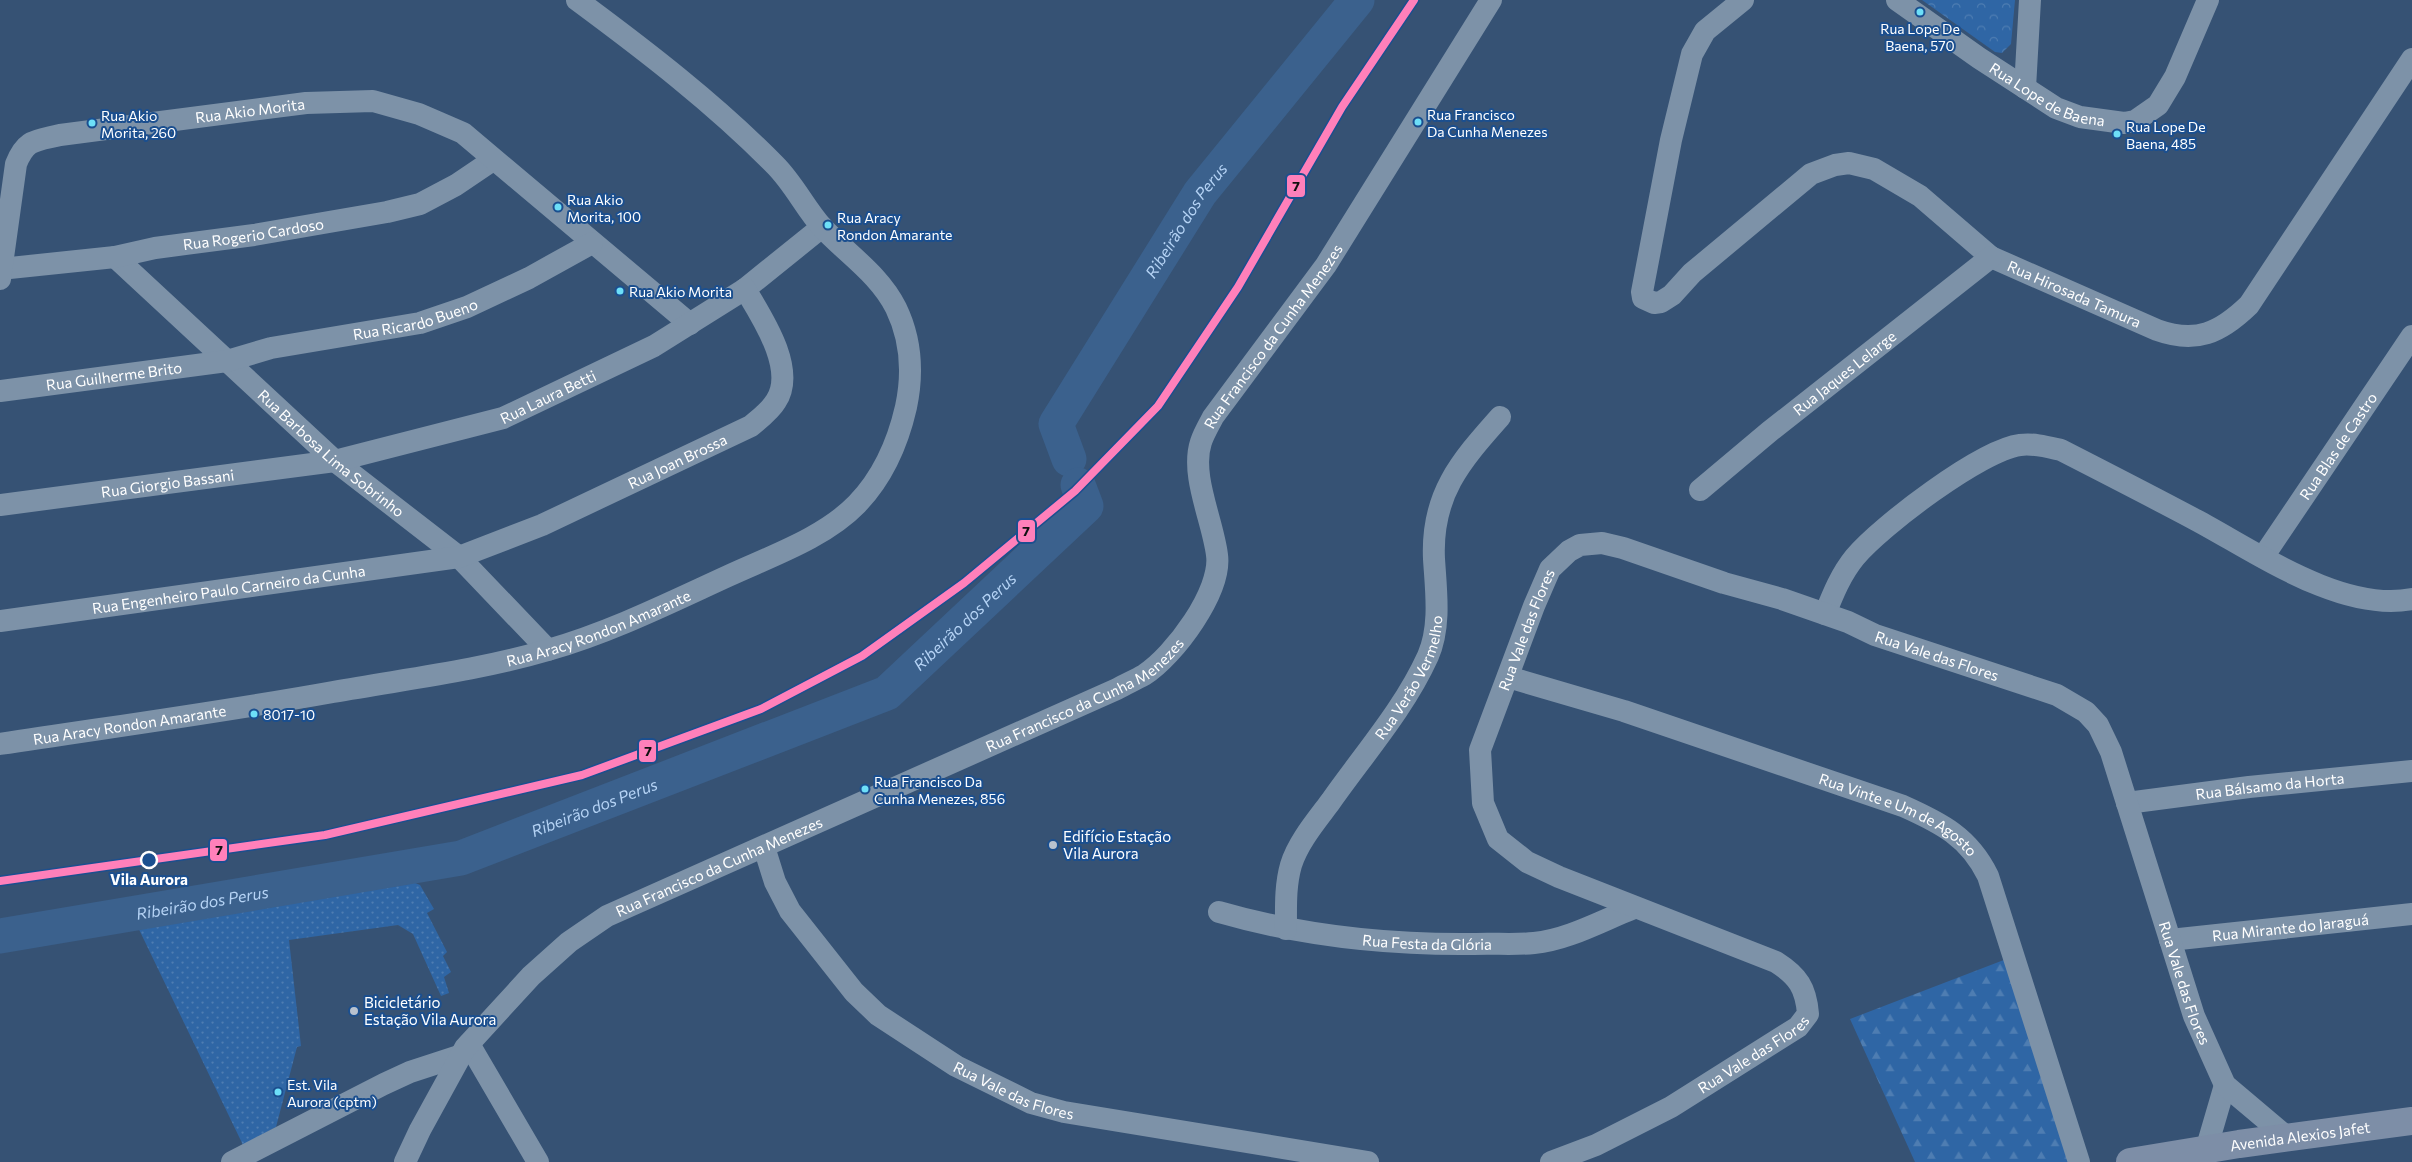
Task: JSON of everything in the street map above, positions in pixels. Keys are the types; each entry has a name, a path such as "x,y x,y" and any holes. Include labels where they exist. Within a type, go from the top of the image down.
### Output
{"main road":[{"name":"Avenida Alexios Jafet","path":"2130,1162 2412,1121"}],"street":[{"name":"Rua Aracy Rondon Amarante","path":"0,744 277,703 477,668 548,650 616,628 832,525 859,502 885,467 900,431 911,381 910,352 898,310 884,287 822,227 798,192 776,166 663,64 577,0"},
{"name":"Rua Francisco da Cunha Menezes","path":"405,1162 464,1050 531,976 569,942 607,916 1124,685 1145,674 1171,650 1197,617 1214,587 1218,557 1212,526 1205,506 1199,463 1201,443 1213,417 1326,265 1492,0"},
{"name":"Rua Hirosada Tamura","path":"1743,0 1705,31 1692,54 1686,74 1642,292 1643,298 1654,303 1661,302 1672,295 1692,273 1811,174 1836,165 1849,163 1874,169 1920,196 1991,257 2170,335 2189,337 2204,335 2238,316 2249,305 2412,59"},
{"name":"Rua Lope de Baena","path":"1897,0 2056,108 2080,117 2104,121 2136,121 2158,105 2175,77 2208,0"},
{"path":"2025,88 2030,0"},
{"name":"Rua Akio Morita","path":"0,272 16,164 22,149 38,140 60,135 306,103 373,101 419,114 463,134 690,324"},
{"name":"Rua Rogerio Cardoso","path":"0,272 115,257 155,248 323,224 404,208 420,204 456,185 493,160"},
{"path":"745,289 822,227"},
{"name":"Rua Ricardo Bueno","path":"227,361 271,348 420,323 467,307 520,282 592,243"},
{"name":"Rua Barbosa Lima Sobrinho","path":"115,257 335,461 459,556 548,650"},
{"name":"Rua Jaques Lelarge","path":"1700,490 1769,432 1991,257"},
{"name":"Rua Laura Betti","path":"335,461 503,418 654,346 745,289"},
{"name":"Rua Joan Brossa","path":"459,556 520,534 581,508 751,426 762,417 777,400 782,379 779,358 770,332 745,289"},
{"name":"Rua Blas de Castro","path":"2263,557 2412,336"},
{"name":"Rua Guilherme Brito","path":"0,391 227,361"},
{"name":"Rua Verão Vermelho","path":"1286,929 1286,890 1292,864 1309,832 1408,694 1428,655 1434,635 1437,606 1434,556 1438,507 1449,482 1475,445 1500,417"},
{"path":"1825,614 1838,582 1851,563 1886,527 1925,497 1990,456 2001,450 2021,445 2039,445 2061,450 2314,583 2362,599 2399,602 2412,599"},
{"name":"Rua Giorgio Bassani","path":"0,505 335,461"},
{"name":"Rua Vale das Flores","path":"1551,1162 1596,1145 1671,1107 1798,1027 1808,1014 1807,998 1795,974 1776,962 1634,908 1526,862 1498,839 1483,803 1480,750 1534,606 1550,569 1569,551 1580,545 1602,543 1623,548 1825,614 1875,634 2019,682 2072,703 2086,712 2101,730 2127,803 2194,1016 2225,1085 2288,1138"},
{"name":"Rua Engenheiro Paulo Carneiro da Cunha","path":"0,621 459,556"},
{"name":"Rua Vinte e Um de Agosto","path":"1508,677 1624,711 1903,806 1924,815 1972,848 1980,859 1991,885 2079,1162"},
{"name":"Rua Bálsamo da Horta","path":"2127,803 2249,787 2412,771"},
{"name":"Rua Vale das Flores","path":"764,847 775,882 790,910 854,992 878,1015 956,1066 1031,1103 1064,1112 1368,1162"},
{"name":"Rua Festa da Glória","path":"1219,912 1286,929 1349,938 1415,944 1535,943 1566,934 1634,908"},
{"name":"Rua Mirante do Jaraguá","path":"2170,940 2412,914"},
{"path":"232,1162 410,1072 464,1050 538,1162"},
{"path":"2206,1150 2225,1085"}],"green space":[{"path":"1922,0 2015,0 2011,44 2002,53 1995,52"},
{"path":"408,880 420,885 434,909 427,913 447,952 443,956 451,972 444,977 449,993 441,996 413,934 398,925 289,940 301,1046 297,1047 276,1127 243,1145 133,917"},
{"path":"2009,958 2069,1162 1915,1162 1850,1019"}],"waterway":[{"name":"Ribeirão dos Perus","path":"1069,459 1056,424 1200,193 1357,0"},
{"name":"Ribeirão dos Perus","path":"0,936 461,858 887,693 1086,506 1078,485"}],"transit line":[{"name":"7","path":"0,881 325,835 582,775 761,709 862,656 964,583 1075,491 1158,406 1238,287 1342,107 1414,0"}],"place":[{"name":"Rua Lope De Baena, 570","path":"1920,12"},
{"name":"Rua Francisco Da Cunha Menezes","path":"1418,122"},
{"name":"Rua Akio Morita, 260","path":"92,123"},
{"name":"Rua Lope De Baena, 485","path":"2117,134"},
{"name":"Rua Akio Morita, 100","path":"558,207"},
{"name":"Rua Aracy Rondon Amarante","path":"828,225"},
{"name":"Rua Akio Morita","path":"620,291"},
{"name":"8017-10","path":"254,714"},
{"name":"Rua Francisco Da Cunha Menezes, 856","path":"865,789"},
{"name":"Edifício Estação Vila Aurora","path":"1053,845"},
{"name":"Vila Aurora","path":"149,860"},
{"name":"Bicicletário Estação Vila Aurora","path":"354,1011"},
{"name":"Est. Vila Aurora (cptm)","path":"278,1092"}]}
